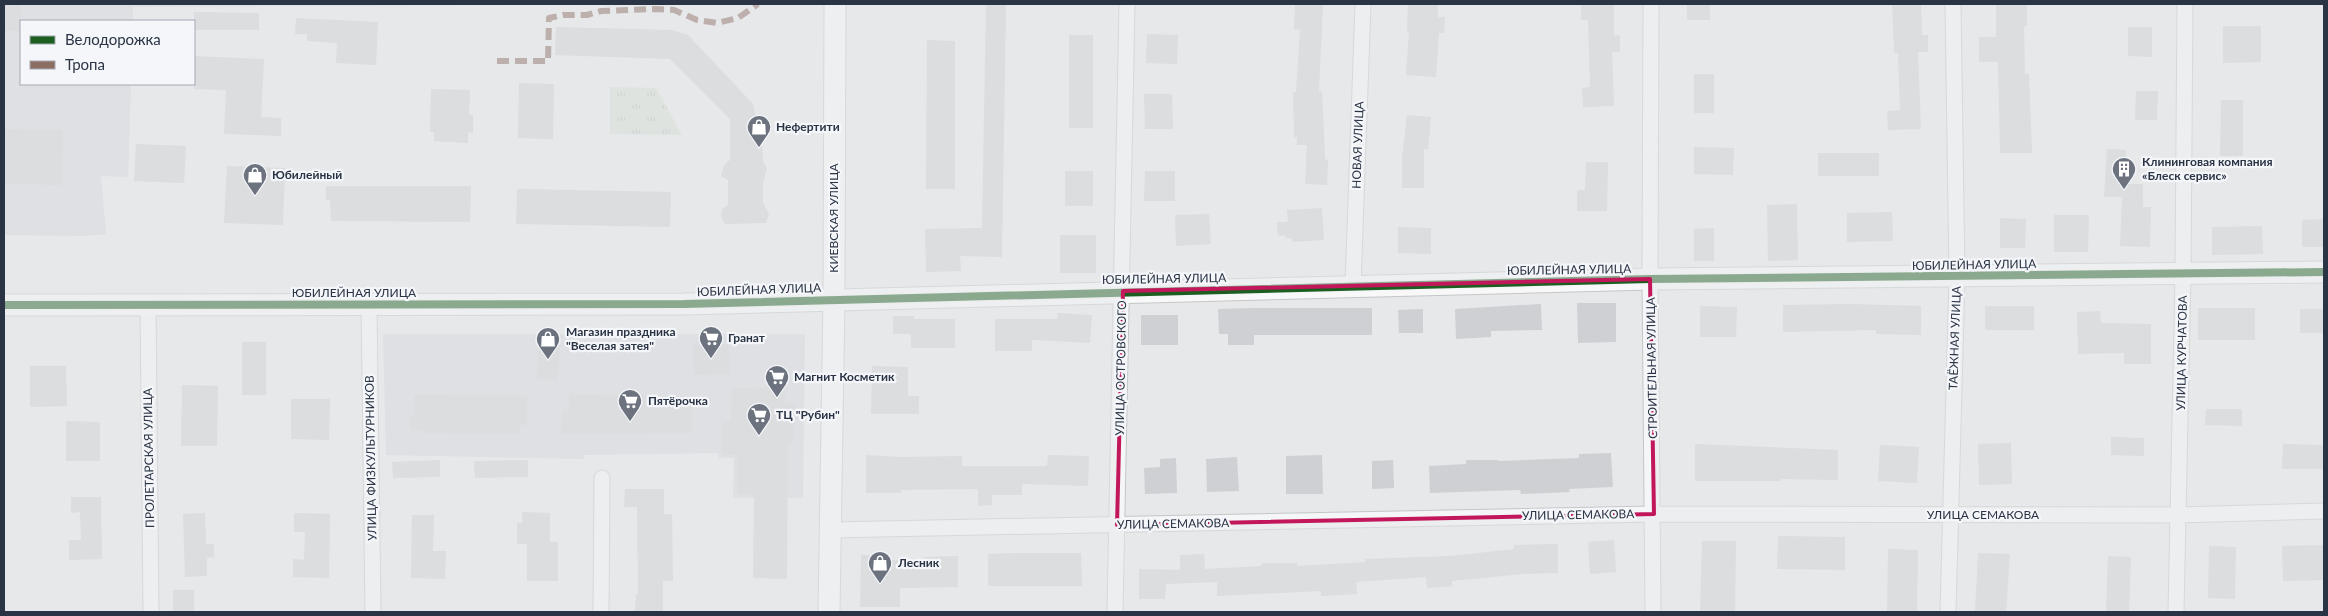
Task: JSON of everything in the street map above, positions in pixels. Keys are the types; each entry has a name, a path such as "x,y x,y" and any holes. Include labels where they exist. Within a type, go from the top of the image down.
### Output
{"street":[{"name":"КИЕВСКАЯ УЛИЦА","path":"829,612 836,4"},
{"name":"УЛИЦА ОСТРОВСКОГО","path":"1115,612 1128,4"},
{"name":"НОВАЯ УЛИЦА","path":"1353,286 1363,4"},
{"name":"СТРОИТЕЛЬНАЯ УЛИЦА","path":"1651,4 1650,279 1654,514 1653,612"},
{"name":"ТАЁЖНАЯ УЛИЦА","path":"1948,612 1957,277 1953,4"},
{"name":"УЛИЦА КУРЧАТОВА","path":"2176,612 2183,274 2185,4"},
{"name":"ЮБИЛЕЙНАЯ УЛИЦА","path":"4,305 547,306 1650,279 2324,272"},
{"name":"ПРОЛЕТАРСКАЯ УЛИЦА","path":"148,304 151,612"},
{"name":"УЛИЦА ФИЗКУЛЬТУРНИКОВ","path":"369,305 373,612"},
{"path":"601,612 602,478"},
{"name":"УЛИЦА СЕМАКОВА","path":"831,530 1654,514 2178,515 2324,511"}],"highlighted area":[{"path":"1650,279 1654,514 1117,525 1123,291"}],"shaded area":[{"path":"4,4 705,4 133,7 133,20 20,20 20,85 131,85 128,177 101,176 106,234 84,236 4,235"},
{"path":"383,334 805,334 803,498 733,498 734,458 719,458 718,453 584,455 584,459 386,455"}],"green space":[{"path":"610,87 656,88 682,135 610,134"}],"building":[{"path":"4,4 21,4 20,31 4,31"},
{"path":"986,4 1006,4 1002,257 960,256 961,271 926,272 925,229 982,228"},
{"path":"1295,4 1323,4 1319,92 1322,91 1325,159 1328,160 1327,185 1305,184 1307,145 1297,145 1297,137 1294,137 1293,93 1296,92 1300,30 1294,29"},
{"path":"1408,4 1438,4 1438,17 1445,17 1444,33 1439,33 1436,77 1406,75 1409,32 1407,32"},
{"path":"1581,4 1614,4 1614,36 1620,35 1620,52 1612,52 1614,106 1583,107 1582,88 1590,87 1588,20 1581,20"},
{"path":"1687,4 1710,4 1710,20 1687,20"},
{"path":"1892,4 1921,4 1922,35 1928,35 1928,52 1918,52 1921,129 1888,130 1887,111 1900,110 1898,53 1894,53"},
{"path":"1996,4 2027,4 2027,26 2024,26 2025,74 2029,74 2032,153 2000,153 1998,62 1979,62 1979,37 1996,37"},
{"path":"194,12 259,13 259,30 195,30"},
{"path":"296,18 378,22 376,65 336,63 337,43 307,41 307,34 295,34"},
{"path":"2223,26 2261,26 2261,62 2223,63"},
{"path":"556,27 672,30 688,35 753,104 757,142 762,142 763,162 767,168 763,183 763,203 769,214 766,223 725,224 721,217 722,209 728,205 728,180 721,176 724,165 730,160 730,119 670,59 555,55"},
{"path":"2128,27 2152,27 2152,57 2128,56"},
{"path":"1147,34 1178,35 1177,64 1146,63"},
{"path":"1069,35 1093,35 1093,128 1069,128"},
{"path":"927,40 955,41 955,189 926,189"},
{"path":"195,56 264,59 261,117 281,118 281,136 224,134 226,90 194,89"},
{"path":"1694,74 1714,74 1714,113 1694,113"},
{"path":"519,83 554,84 553,139 518,138"},
{"path":"431,89 470,90 469,115 473,115 473,133 468,132 468,143 434,141 434,132 430,132"},
{"path":"2136,91 2158,91 2157,120 2135,120"},
{"path":"1144,94 1172,94 1173,129 1145,129"},
{"path":"2221,100 2243,100 2243,156 2220,156"},
{"path":"1407,115 1431,117 1428,149 1424,149 1424,188 1402,188 1402,158"},
{"path":"4,129 63,130 62,185 4,184"},
{"path":"136,144 186,146 184,183 134,181"},
{"path":"1694,147 1734,148 1733,175 1694,174"},
{"path":"2107,149 2126,150 2125,184 2143,184 2143,207 2151,207 2150,247 2120,246 2122,197 2104,197"},
{"path":"1818,153 1879,153 1879,176 1818,176"},
{"path":"1586,162 1608,162 1607,211 1577,211 1577,190 1585,190"},
{"name":"Юбилейный","path":"227,166 285,168 283,225 224,223"},
{"path":"1065,171 1093,171 1093,206 1065,206"},
{"path":"1145,171 1175,171 1175,201 1144,201"},
{"path":"326,186 471,186 470,222 331,221 330,200 326,200"},
{"path":"517,189 671,192 670,227 516,224"},
{"path":"1797,204 1798,260 1768,261 1767,205"},
{"path":"1322,208 1324,240 1292,242 1292,238 1286,238 1285,235 1278,236 1277,222 1288,222 1287,210"},
{"path":"1892,212 1893,241 1847,242 1847,213"},
{"path":"1209,214 1211,244 1176,246 1175,215"},
{"path":"2054,215 2089,215 2088,252 2054,252"},
{"path":"2000,218 2026,219 2025,248 2000,248"},
{"path":"2324,219 2324,247 2302,247 2302,220"},
{"path":"2262,226 2263,254 2212,255 2212,227"},
{"path":"1398,227 1431,228 1431,254 1398,253"},
{"path":"1714,228 1714,261 1694,261 1694,229"},
{"path":"1060,235 1096,235 1096,273 1060,273"},
{"path":"1577,303 1616,303 1616,342 1578,343"},
{"path":"1541,304 1542,330 1491,331 1491,337 1456,339 1455,309"},
{"path":"1783,305 1921,306 1921,335 1876,334 1876,330 1783,332"},
{"path":"1700,306 1737,307 1736,337 1700,337"},
{"path":"1985,306 2034,306 2034,330 1985,330"},
{"path":"1372,308 1372,335 1254,335 1254,345 1228,345 1228,334 1219,334 1218,309"},
{"path":"2198,308 2255,308 2255,340 2198,340"},
{"path":"1423,309 1423,333 1399,333 1398,310"},
{"path":"2300,309 2324,309 2324,333 2300,333"},
{"path":"2100,311 2101,323 2151,324 2151,364 2124,364 2124,353 2078,354 2077,312"},
{"path":"1058,313 1092,315 1090,343 1032,340 1032,351 995,351 995,319 1057,319"},
{"path":"1141,315 1178,315 1178,345 1141,345"},
{"path":"893,316 914,316 914,319 955,319 955,348 911,348 911,334 893,334"},
{"name":"Магазин праздника \"Веселая затея\"","path":"539,340 560,341 558,380 537,379"},
{"path":"242,342 266,342 266,395 242,395"},
{"name":"Гранат","path":"729,344 730,374 694,375 693,345"},
{"path":"30,366 66,366 67,406 30,407"},
{"path":"872,366 908,367 908,396 919,396 919,414 871,414"},
{"path":"182,385 218,386 217,446 181,446"},
{"name":"ТЦ \"Рубин\"","path":"732,388 785,389 785,403 795,404 794,442 788,442 787,579 753,578 754,494 737,493 737,455 722,455 722,421 731,421"},
{"path":"414,395 527,396 527,425 520,425 520,434 422,433 422,430 410,429 410,415 414,416"},
{"name":"Пятёрочка","path":"569,395 692,396 692,433 561,434 562,411 569,411"},
{"path":"291,399 330,399 329,440 291,439"},
{"path":"2206,409 2242,409 2242,426 2205,425"},
{"path":"66,421 100,422 100,461 66,461"},
{"path":"2111,437 2144,438 2144,456 2111,455"},
{"path":"2011,443 2012,484 1979,485 1978,444"},
{"path":"1695,444 1838,450 1838,480 1695,481"},
{"path":"2283,444 2324,445 2324,469 2282,469"},
{"path":"1880,445 1919,447 1917,483 1878,481"},
{"path":"1611,453 1613,487 1569,489 1570,492 1521,494 1520,490 1430,493 1429,466 1466,464 1466,460 1498,461 1579,458 1579,454"},
{"path":"866,455 902,457 962,456 962,466 1047,466 1048,455 1089,456 1088,486 1022,484 1022,495 992,495 992,505 978,506 978,489 901,490 901,493 866,493"},
{"path":"1322,455 1323,494 1286,494 1286,456"},
{"path":"1237,457 1239,491 1207,492 1206,459"},
{"path":"1176,458 1177,493 1145,494 1144,468 1160,467 1160,459"},
{"path":"440,460 440,477 393,478 392,462"},
{"path":"528,460 528,477 475,478 474,461"},
{"path":"1393,460 1394,488 1372,489 1372,461"},
{"path":"625,489 664,489 664,514 672,514 673,581 663,581 663,612 635,612 636,594 638,594 637,507 624,507"},
{"path":"71,497 101,497 102,559 69,560 69,540 81,540 80,512 71,513"},
{"path":"522,512 550,513 550,542 558,542 558,581 527,581 527,544 517,544 517,523 522,523"},
{"path":"205,513 206,544 214,544 214,557 207,558 207,576 185,577 183,514"},
{"path":"294,513 330,514 329,578 293,577 293,559 304,560 305,532 294,532"},
{"path":"412,515 434,515 433,551 446,551 445,579 411,578"},
{"path":"1778,536 1845,537 1845,570 1777,569"},
{"path":"1614,540 1616,572 1590,574 1588,542"},
{"path":"1702,541 1736,541 1735,612 1700,612"},
{"path":"1558,544 1558,573 1523,574 1452,581 1452,586 1427,588 1426,577 1356,582 1357,594 1321,596 1321,591 1217,596 1217,582 1166,584 1165,599 1139,599 1139,569 1180,570 1180,555 1204,554 1205,569 1262,566 1262,563 1297,563 1297,566 1365,562 1365,559 1450,556 1514,549 1514,545"},
{"path":"2324,545 2324,580 2283,581 2282,546"},
{"path":"2209,546 2236,547 2235,599 2208,598"},
{"path":"1888,549 1918,550 1917,612 1887,612"},
{"path":"1081,553 1082,586 988,586 988,554"},
{"path":"1978,553 2010,554 2006,612 1975,612"},
{"path":"861,555 875,555 875,560 924,560 924,557 958,556 958,587 900,588 900,607 860,607"},
{"path":"2108,556 2131,557 2129,612 2106,612"},
{"path":"173,590 194,590 194,612 173,612"}],"marked path":[{"path":"497,61 548,61 549,18 563,15 587,15 601,11 656,9 674,10 697,20 717,23 738,18 758,4"}],"cycle path":[{"path":"4,305 684,304 1650,279 2324,272"}],"place":[{"name":"Нефертити","path":"759,148"},
{"name":"Клининговая компания «Блеск сервис»","path":"2124,190"},
{"name":"Юбилейный","path":"255,196"},
{"name":"Гранат","path":"711,359"},
{"name":"Магазин праздника \"Веселая затея\"","path":"548,360"},
{"name":"Магнит Косметик","path":"777,398"},
{"name":"Пятёрочка","path":"630,422"},
{"name":"ТЦ \"Рубин\"","path":"759,436"},
{"name":"Лесник","path":"880,584"}]}
